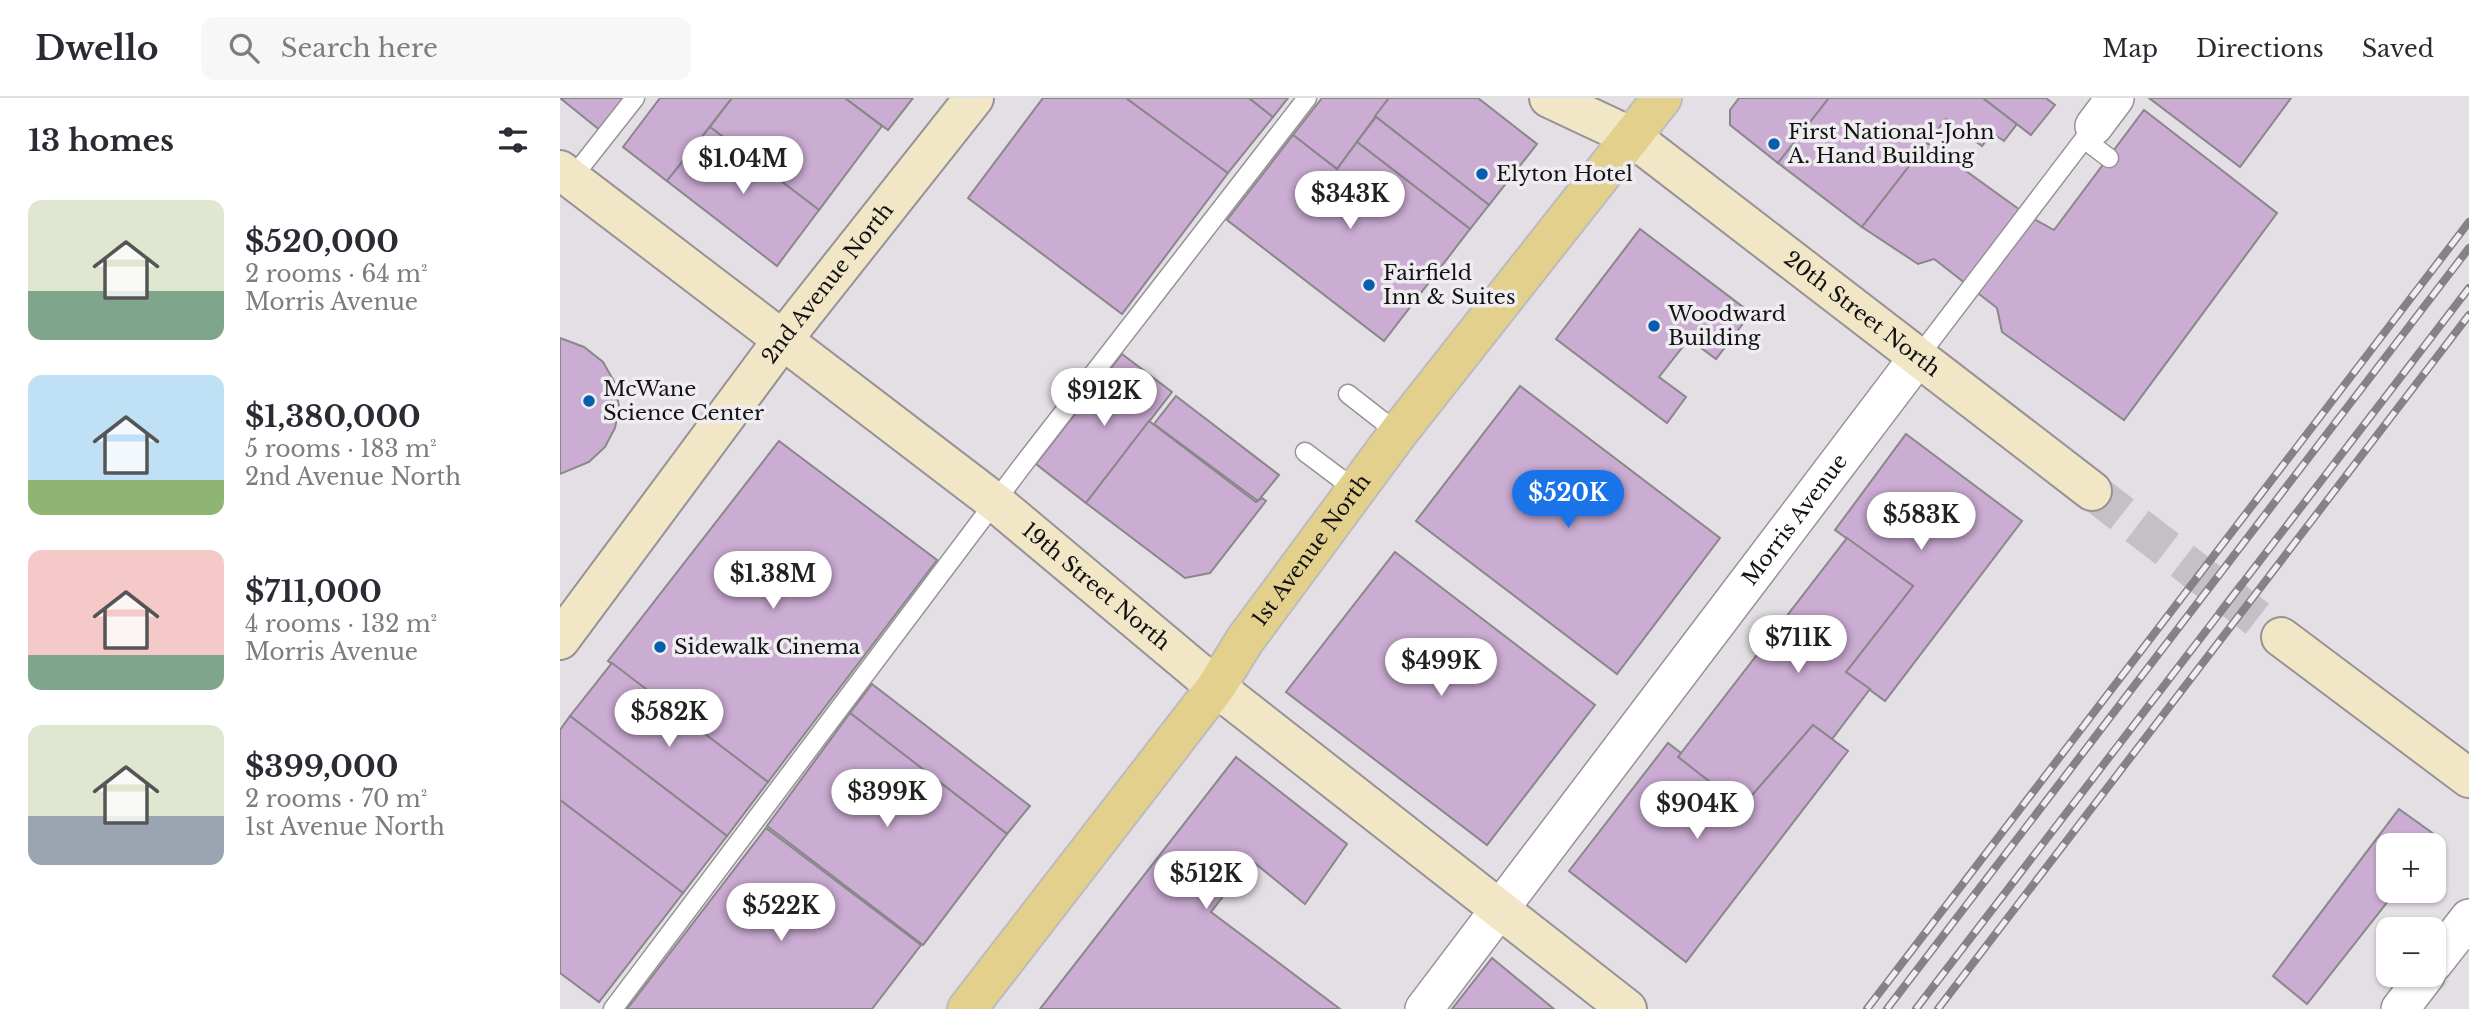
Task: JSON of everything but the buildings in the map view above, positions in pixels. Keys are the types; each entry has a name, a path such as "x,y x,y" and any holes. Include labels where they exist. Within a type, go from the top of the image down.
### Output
{"main road":[{"name":"2nd Avenue North","path":"560,640 784,338 974,98"},
{"name":"20th Street North","path":"1549,98 1632,137 2092,491"},
{"name":"20th Street North","path":"1601,98 1632,137"},
{"name":"1st Avenue North","path":"967,1009 1216,687 1245,640 1398,433 1662,98"},
{"name":"19th Street North","path":"566,174 784,338 995,502 1216,687 1627,1009"},
{"path":"2281,637 2469,778"}],"street":[{"name":"Morris Avenue","path":"1424,1009 1919,356"},
{"path":"2446,948 2469,918"},
{"path":"2400,1009 2417,987"}],"lane":[{"path":"566,174 635,98"},
{"path":"613,1009 995,502 1307,98"},
{"name":"Morris Avenue","path":"1919,356 2101,130"},
{"path":"1348,394 1398,433"},
{"path":"1305,452 1357,491"}],"tunnel":[{"path":"2092,491 2281,637"}],"railway":[{"path":"1867,1009 2469,222"},
{"path":"1887,1009 2469,248"},
{"path":"1916,1009 2469,288"},
{"path":"1938,1009 2469,315"}],"place":[{"name":"First National-John A. Hand Building","path":"1774,144"},
{"name":"Elyton Hotel","path":"1482,174"},
{"name":"Fairfield Inn & Suites","path":"1369,285"},
{"name":"Woodward Building","path":"1654,326"},
{"name":"McWane Science Center","path":"589,401"},
{"name":"Sidewalk Cinema","path":"660,647"}]}
